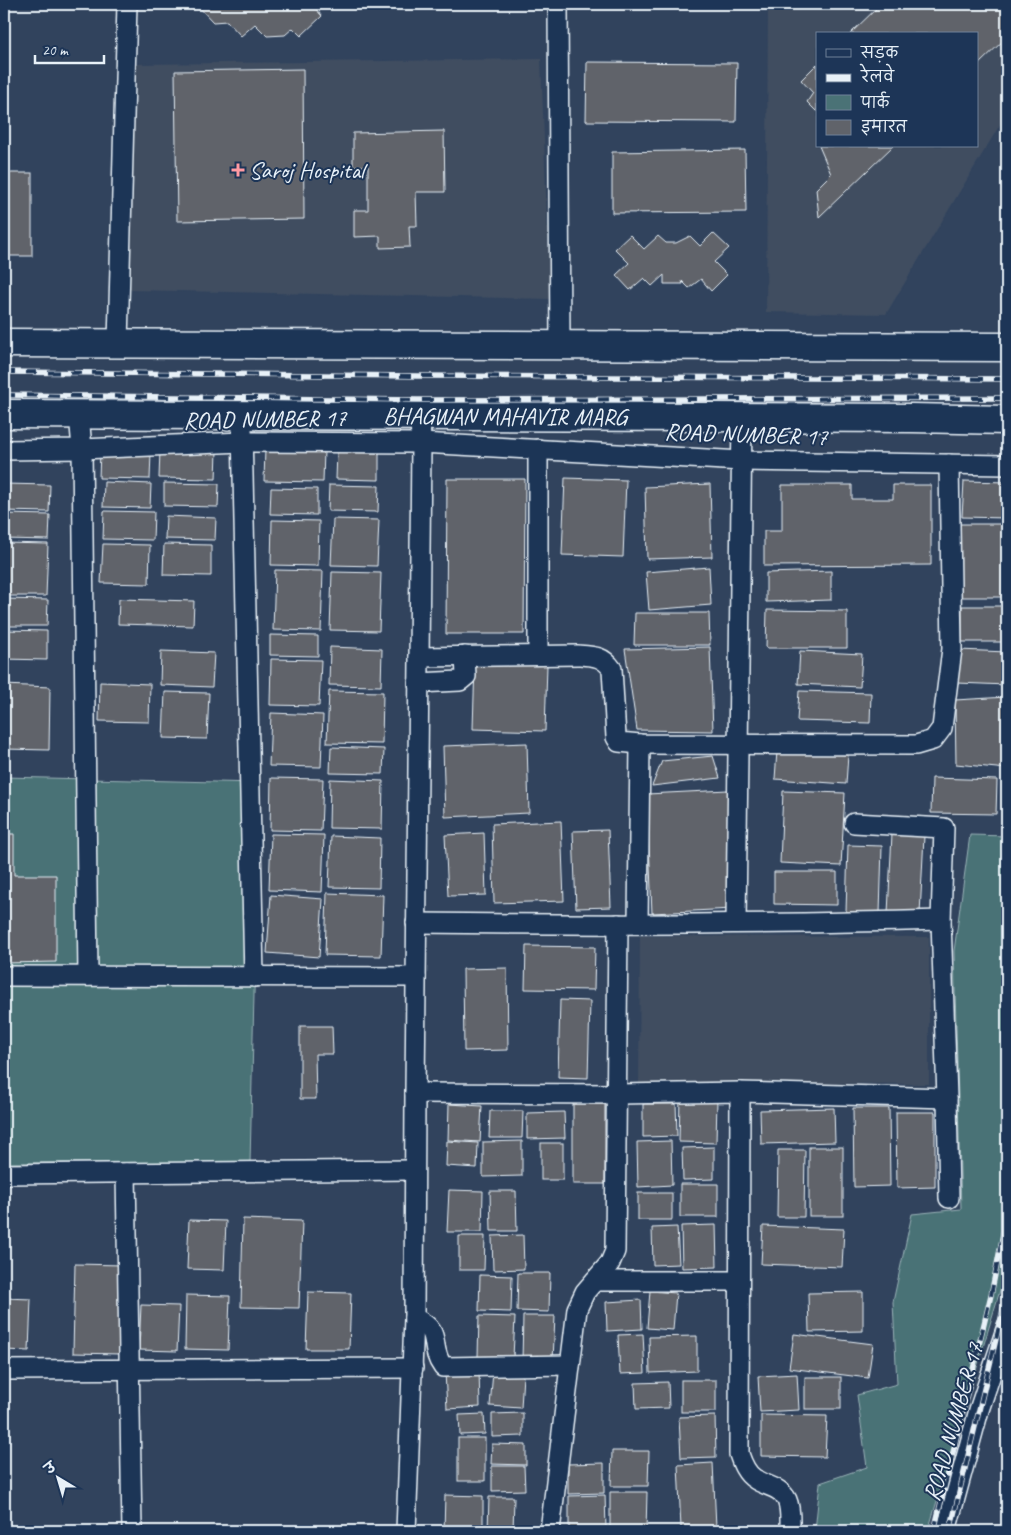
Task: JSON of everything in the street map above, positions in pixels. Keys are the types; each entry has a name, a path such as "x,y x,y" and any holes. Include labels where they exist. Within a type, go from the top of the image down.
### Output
{"main road":[{"path":"4,343 1007,347"},
{"name":"BHAGWAN MAHAVIR MARG","path":"4,414 1007,420"}],"street":[{"path":"118,343 127,4"},
{"path":"558,4 560,345"},
{"path":"79,414 82,450 88,976"},
{"path":"241,415 254,977"},
{"path":"406,1531 414,1318 420,416"},
{"path":"736,923 742,417"},
{"name":"ROAD NUMBER 17","path":"4,450 82,450 242,442 421,443 742,462 1007,465"},
{"path":"538,450 538,655"},
{"path":"419,657 596,656 606,661 612,669 616,737 619,742 640,744 916,745 933,740 942,728 952,649 948,464"},
{"path":"418,683 460,681 466,676 465,656"},
{"path":"638,924 640,744"},
{"path":"854,823 944,828 941,920 948,1098 949,1198"},
{"path":"416,923 841,923 941,920"},
{"path":"550,1531 577,1309 585,1292 610,1263 615,1251 618,1094 618,924"},
{"path":"4,976 416,977"},
{"path":"415,1092 618,1094 740,1092 948,1098"},
{"path":"740,1092 739,1454 743,1466 755,1479 779,1489 787,1501 790,1531"},
{"path":"4,1174 414,1170"},
{"path":"126,1173 132,1531"},
{"path":"595,1281 739,1280"},
{"path":"414,1318 426,1323 431,1329 438,1361 443,1367 570,1366"},
{"name":"ROAD NUMBER 17","path":"946,1531 979,1410 1007,1326"},
{"path":"4,1370 412,1368"}],"shaded area":[{"path":"768,4 1007,4 1007,113 886,314 766,312"},
{"path":"541,59 550,299 128,290 137,64"},
{"path":"640,936 929,937 929,1084 639,1083"}],"green space":[{"path":"4,777 259,783 250,1163 4,1163"},
{"path":"970,835 1007,836 1007,1267 928,1531 815,1531 820,1483 867,1467 857,1395 897,1384 893,1302 912,1214 961,1209 954,951"}],"building":[{"path":"196,4 311,4 322,16 301,36 293,28 285,35 267,36 255,24 241,36 227,21 213,22"},
{"path":"881,4 893,4 897,8 903,4 1007,4 1007,37 978,65 978,32 852,32"},
{"path":"587,62 737,63 736,122 586,121"},
{"path":"816,65 816,111 807,102 813,93 801,80"},
{"path":"303,69 304,219 177,221 175,71"},
{"path":"444,131 445,192 416,192 417,226 409,226 410,247 380,248 380,236 354,237 354,210 368,210 368,166 353,166 353,133"},
{"path":"820,148 891,148 819,217 816,189 831,174"},
{"path":"745,150 746,212 612,213 612,152"},
{"path":"4,173 32,173 32,256 4,256"},
{"path":"713,233 729,248 714,262 727,275 711,291 701,279 689,288 682,281 683,284 664,284 664,275 652,286 644,278 630,290 616,275 629,263 615,249 630,235 644,249 658,236 666,243 676,243 690,236 700,246"},
{"path":"265,449 324,450 323,482 264,481"},
{"path":"160,450 217,451 216,479 159,478"},
{"path":"100,451 151,453 150,479 99,478"},
{"path":"337,452 379,453 379,480 336,479"},
{"path":"565,478 626,480 623,557 562,555"},
{"path":"447,479 525,479 524,634 446,634"},
{"path":"964,481 1007,482 1007,518 962,517"},
{"path":"104,482 151,484 150,508 103,507"},
{"path":"164,483 219,484 218,507 164,506"},
{"path":"4,484 50,485 49,512 4,511"},
{"path":"710,484 712,557 647,559 645,487"},
{"path":"329,485 379,486 378,512 328,511"},
{"path":"782,485 852,485 852,499 893,499 893,485 931,485 931,565 764,566 764,531 782,531"},
{"path":"271,488 317,489 317,515 270,514"},
{"path":"104,511 154,512 153,540 103,539"},
{"path":"4,514 50,515 49,540 4,539"},
{"path":"166,516 216,518 215,540 165,539"},
{"path":"333,519 379,520 377,566 331,565"},
{"path":"272,520 319,521 318,566 271,565"},
{"path":"959,524 1007,524 1007,597 958,597"},
{"path":"4,543 48,544 46,596 4,596"},
{"path":"103,544 150,545 149,584 101,583"},
{"path":"164,544 211,545 211,576 163,575"},
{"path":"709,567 711,605 649,610 646,572"},
{"path":"275,570 323,571 321,631 273,630"},
{"path":"831,571 831,600 766,602 766,573"},
{"path":"332,572 381,573 379,631 330,630"},
{"path":"4,599 48,600 47,626 4,626"},
{"path":"119,599 194,601 193,626 118,624"},
{"path":"962,606 1007,606 1007,642 962,642"},
{"path":"767,610 847,611 847,648 766,648"},
{"path":"635,613 709,613 710,645 634,645"},
{"path":"4,630 47,631 47,660 4,659"},
{"path":"270,635 318,636 318,656 270,655"},
{"path":"330,647 382,649 381,686 329,685"},
{"path":"710,647 713,731 637,730 625,649"},
{"path":"959,650 1007,652 1007,685 957,683"},
{"path":"161,651 214,653 212,687 160,685"},
{"path":"800,651 862,654 860,687 798,684"},
{"path":"271,659 321,660 319,706 270,705"},
{"path":"475,663 547,665 545,731 473,729"},
{"path":"100,682 150,684 149,722 99,721"},
{"path":"4,685 50,687 49,750 4,749"},
{"path":"329,691 383,692 382,744 327,743"},
{"path":"799,691 871,693 870,723 797,721"},
{"path":"165,692 209,693 207,739 163,738"},
{"path":"1007,697 1007,769 956,764 955,700"},
{"path":"271,713 323,715 321,767 269,766"},
{"path":"527,743 529,813 445,817 443,746"},
{"path":"331,747 384,749 383,774 330,773"},
{"path":"777,751 848,755 846,784 775,779"},
{"path":"713,756 720,778 652,786 662,761"},
{"path":"271,778 323,779 321,831 270,830"},
{"path":"932,778 997,780 996,814 931,813"},
{"path":"330,779 383,781 382,829 329,828"},
{"path":"728,790 733,909 652,913 647,794"},
{"path":"783,791 845,793 841,866 780,863"},
{"path":"561,821 564,901 494,903 492,824"},
{"path":"608,830 611,907 576,908 573,831"},
{"path":"484,833 486,895 448,896 445,835"},
{"path":"4,834 14,834 14,875 56,875 56,962 4,963"},
{"path":"271,834 324,835 322,892 269,890"},
{"path":"892,834 924,836 920,914 888,913"},
{"path":"331,836 380,838 379,888 329,887"},
{"path":"848,845 882,846 880,913 846,912"},
{"path":"774,872 837,872 837,905 774,904"},
{"path":"327,893 383,895 381,956 325,955"},
{"path":"271,895 323,899 319,957 267,953"},
{"path":"526,946 595,947 594,990 525,989"},
{"path":"507,968 508,1050 464,1051 463,969"},
{"path":"560,1000 590,1001 588,1078 558,1077"},
{"path":"300,1026 332,1026 333,1054 315,1054 316,1099 300,1099"},
{"path":"680,1098 717,1099 716,1143 679,1142"},
{"path":"573,1100 605,1100 605,1184 573,1184"},
{"path":"449,1104 482,1106 480,1142 448,1140"},
{"path":"643,1104 676,1104 677,1136 643,1137"},
{"path":"834,1108 835,1142 761,1144 760,1110"},
{"path":"853,1108 889,1108 890,1186 854,1187"},
{"path":"490,1111 523,1111 522,1138 489,1138"},
{"path":"564,1112 565,1138 527,1139 527,1113"},
{"path":"896,1112 935,1112 935,1187 897,1188"},
{"path":"447,1141 478,1143 477,1168 446,1166"},
{"path":"522,1141 522,1176 483,1177 483,1142"},
{"path":"671,1141 672,1185 638,1187 637,1142"},
{"path":"541,1143 563,1143 563,1180 541,1180"},
{"path":"714,1147 714,1179 683,1180 682,1148"},
{"path":"809,1147 843,1147 843,1216 809,1216"},
{"path":"778,1150 805,1150 804,1217 777,1217"},
{"path":"680,1184 718,1184 718,1217 680,1217"},
{"path":"449,1190 483,1191 482,1232 447,1232"},
{"path":"490,1191 516,1191 517,1231 491,1231"},
{"path":"638,1193 672,1193 672,1220 638,1220"},
{"path":"243,1219 302,1221 299,1308 241,1307"},
{"path":"189,1220 226,1221 224,1270 187,1269"},
{"path":"716,1225 717,1267 682,1268 681,1226"},
{"path":"763,1226 844,1229 842,1267 761,1264"},
{"path":"677,1227 679,1264 653,1265 652,1228"},
{"path":"523,1235 524,1269 493,1270 492,1236"},
{"path":"459,1236 485,1236 484,1270 459,1270"},
{"path":"75,1264 122,1265 120,1354 73,1353"},
{"path":"518,1273 550,1273 549,1312 517,1311"},
{"path":"480,1275 512,1276 511,1312 479,1311"},
{"path":"650,1291 676,1293 673,1330 647,1328"},
{"path":"308,1292 351,1293 349,1349 306,1349"},
{"path":"863,1292 863,1331 809,1332 808,1293"},
{"path":"186,1295 230,1296 228,1350 185,1349"},
{"path":"4,1298 31,1299 29,1351 4,1350"},
{"path":"641,1300 642,1329 607,1331 606,1302"},
{"path":"141,1305 179,1306 177,1351 139,1350"},
{"path":"479,1316 515,1317 513,1357 478,1357"},
{"path":"523,1316 555,1316 553,1361 522,1361"},
{"path":"643,1334 645,1373 620,1374 618,1335"},
{"path":"794,1334 873,1344 868,1378 789,1368"},
{"path":"697,1336 697,1371 650,1373 649,1337"},
{"path":"479,1370 480,1407 447,1409 445,1372"},
{"path":"493,1372 523,1375 521,1408 490,1406"},
{"path":"797,1374 799,1410 760,1412 758,1376"},
{"path":"805,1377 841,1377 841,1409 805,1409"},
{"path":"681,1380 716,1380 716,1412 681,1412"},
{"path":"668,1382 669,1408 636,1409 635,1383"},
{"path":"523,1413 523,1436 492,1437 492,1414"},
{"path":"484,1414 485,1434 460,1435 459,1415"},
{"path":"761,1415 827,1416 825,1457 761,1456"},
{"path":"715,1416 716,1457 681,1458 679,1417"},
{"path":"458,1438 485,1438 485,1481 458,1481"},
{"path":"492,1444 526,1445 526,1465 491,1464"},
{"path":"612,1451 649,1451 648,1486 611,1486"},
{"path":"604,1463 604,1493 568,1494 568,1464"},
{"path":"713,1463 716,1527 681,1528 678,1465"},
{"path":"492,1466 524,1466 525,1490 492,1491"},
{"path":"610,1492 647,1492 646,1531 610,1531"},
{"path":"445,1495 483,1496 483,1531 444,1531"},
{"path":"605,1495 606,1529 569,1529 569,1496"},
{"path":"489,1497 514,1497 513,1531 488,1531"}],"railway":[{"path":"4,372 1007,379"},
{"path":"4,395 418,400 1007,398"},
{"path":"934,1531 991,1295 1007,1214"},
{"path":"950,1531 1007,1293"}],"place":[{"name":"Saroj Hospital","path":"238,170"}]}
